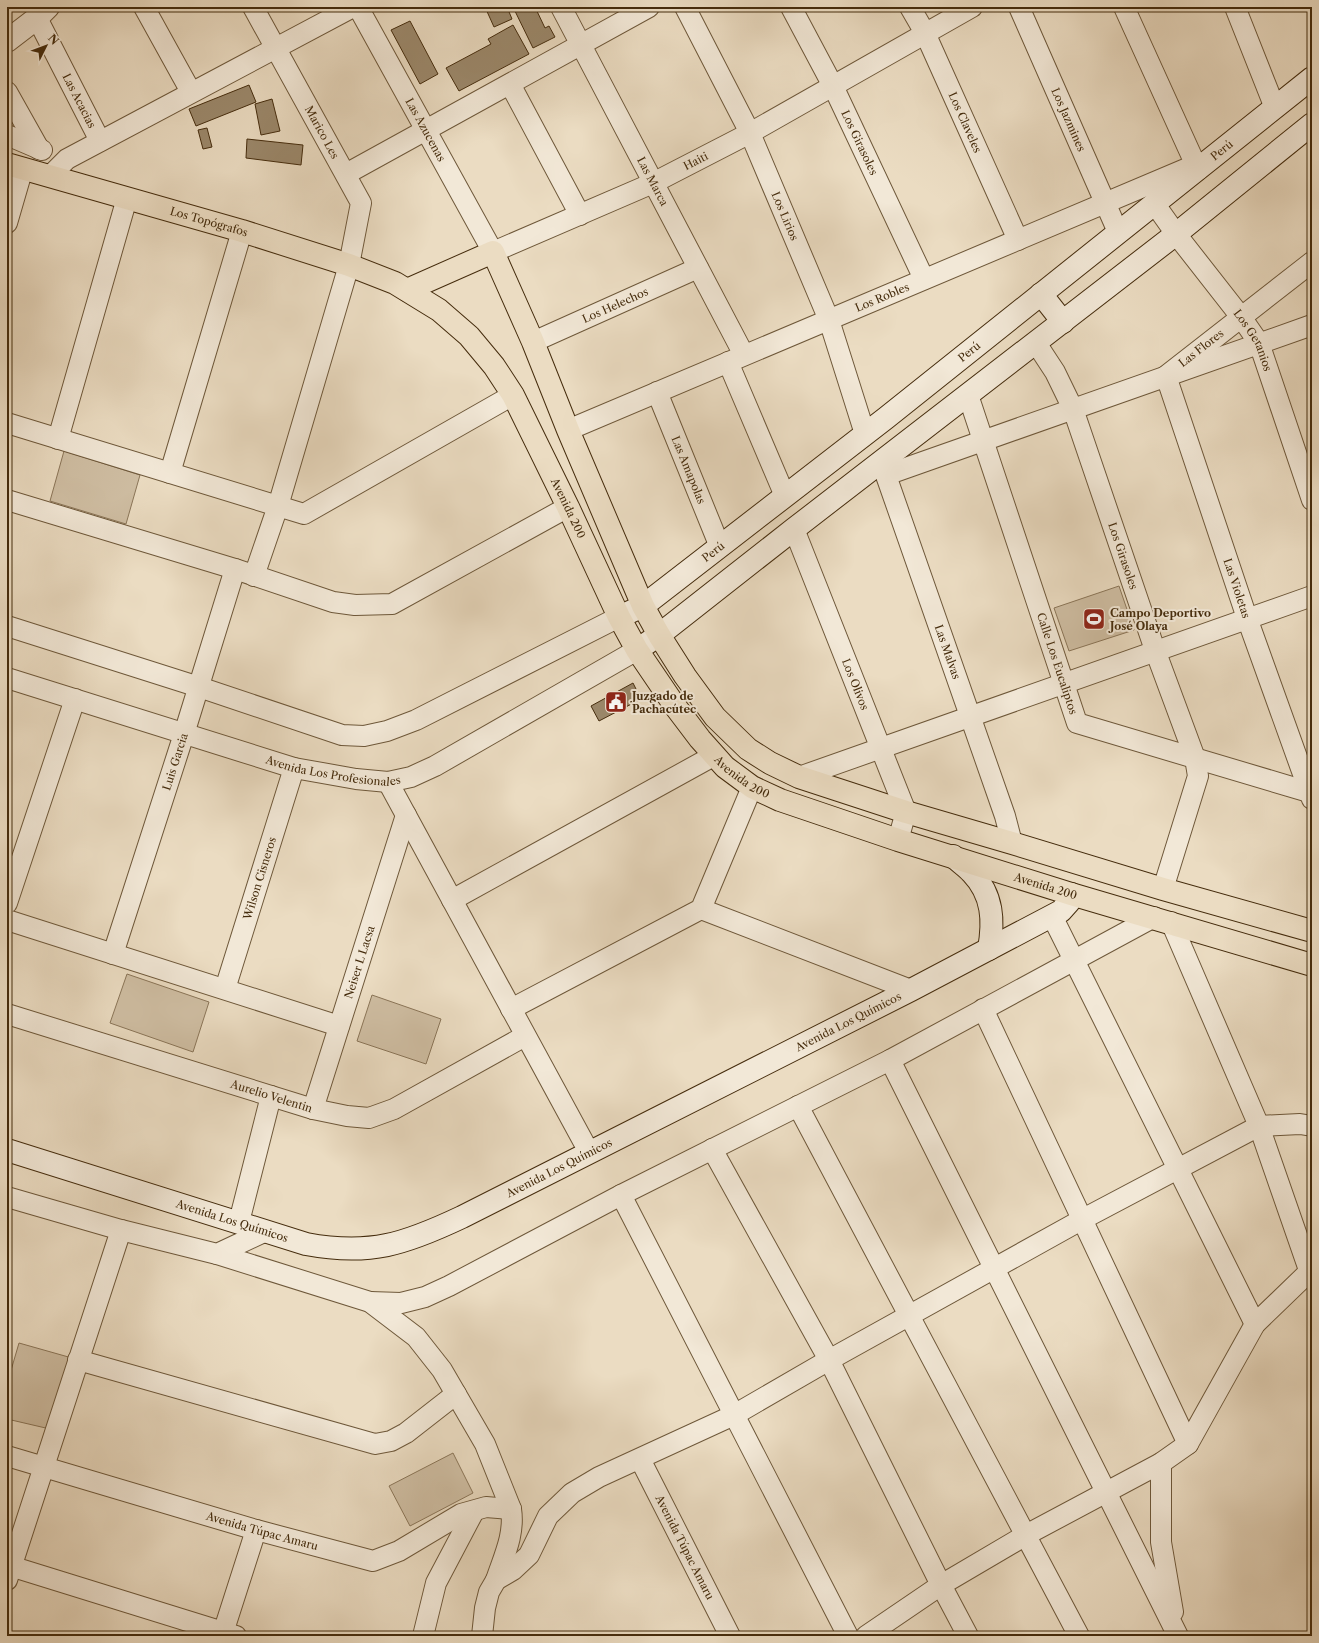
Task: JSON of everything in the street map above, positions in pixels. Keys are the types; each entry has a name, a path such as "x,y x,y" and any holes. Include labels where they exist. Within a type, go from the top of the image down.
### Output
{"main road":[{"path":"7,41 43,12"},
{"name":"Perú","path":"619,617 643,606 720,547 1041,294 1154,203 1196,167 1275,108 1312,78"},
{"path":"637,650 659,635 794,529 883,468 968,395 1176,234 1312,124"},
{"name":"Los Topógrafos","path":"15,166 242,231 349,265 407,290"},
{"path":"493,252 533,342 568,430 643,606 659,635 685,676 715,717 748,749 770,763 799,777 906,812 1312,931"},
{"name":"Haiti","path":"407,290 493,252"},
{"name":"Avenida 200","path":"407,290 439,310 469,336 494,366 513,395 568,507 619,617 637,650 675,706 700,739 725,767 752,787 780,800 898,840 1071,894 1312,965"},
{"path":"1041,294 1063,322"},
{"path":"953,856 972,873 984,889 991,909 993,929 989,949"},
{"name":"Avenida Los Químicos","path":"7,1150 306,1244 338,1249 360,1249 386,1246 410,1240 434,1230 911,990 1061,911 1069,902 1071,894"}],"street":[{"path":"144,7 191,92"},
{"name":"Marico Les","path":"253,7 362,203 349,265 278,506 254,576"},
{"path":"50,176 67,159 353,7"},
{"name":"Las Azucenas","path":"358,7 493,252"},
{"name":"Las Marca","path":"561,7 698,268 736,359"},
{"path":"346,174 649,7"},
{"name":"Los Lirios","path":"685,7 750,133 829,320 865,434"},
{"name":"Los Girasoles","path":"791,7 833,86 924,280"},
{"name":"Los Claveles","path":"910,7 924,33 1018,240"},
{"name":"Haiti","path":"493,252 654,183 750,133 972,7"},
{"name":"Los Jazmines","path":"1019,7 1118,232"},
{"path":"1124,7 1196,167"},
{"path":"1235,7 1275,108"},
{"name":"Las Acacias","path":"43,12 100,141"},
{"path":"510,84 580,215"},
{"path":"7,92 39,149"},
{"path":"7,135 67,159"},
{"path":"7,223 15,166"},
{"name":"Los Robles","path":"568,430 1105,203 1196,167"},
{"path":"58,439 127,198"},
{"name":"Los Geranios","path":"1154,203 1176,234 1241,317 1259,344 1312,500"},
{"path":"170,473 242,231"},
{"name":"Las Flores","path":"1166,376 1312,262"},
{"name":"Los Helechos","path":"533,342 698,268"},
{"path":"883,468 983,441 1312,325"},
{"name":"Los Girasoles","path":"1036,343 1055,372 1073,409 1155,650 1195,758 1198,776 1163,888"},
{"path":"736,359 785,496"},
{"name":"Las Violetas","path":"1166,376 1247,618 1311,795"},
{"name":"Las Amapolas","path":"657,392 720,547"},
{"path":"7,423 304,514 513,395"},
{"name":"Calle Los Eucaliptos","path":"968,395 1078,723 1311,795"},
{"name":"Las Malvas","path":"883,468 1005,816 1012,842"},
{"path":"7,500 235,569 333,602 355,605 392,604 568,507"},
{"name":"Los Olivos","path":"794,529 906,812"},
{"name":"Luis Garcia","path":"113,954 199,687 235,569"},
{"path":"799,777 970,715 1312,596"},
{"path":"7,626 199,687 342,735 364,736 387,731 416,720 619,617"},
{"name":"Avenida Los Profesionales","path":"7,678 294,768 356,779 388,782 411,777 435,766 637,650"},
{"path":"7,903 75,699"},
{"path":"452,900 715,755"},
{"name":"Wilson Cisneros","path":"225,989 294,768"},
{"path":"388,782 589,1152"},
{"path":"511,1009 701,909 752,787"},
{"path":"898,840 906,812"},
{"name":"Neiser L Lacsa","path":"313,1109 406,815"},
{"path":"701,909 911,990"},
{"path":"1052,916 1255,1324"},
{"path":"7,920 339,1026"},
{"path":"7,1196 121,1230 217,1254 370,1302 401,1303 425,1297 449,1286 621,1195 890,1060 1074,960 1162,920 1260,1126 1311,1270 1255,1324 1188,1444 1161,1463 1026,1535 941,1585 866,1636"},
{"path":"983,1010 1188,1444"},
{"name":"Aurelio Velentin","path":"7,1014 313,1109 347,1116 369,1118 394,1109 525,1036"},
{"path":"890,1060 1107,1492 1177,1635"},
{"path":"238,1222 271,1096"},
{"path":"798,1106 1079,1636"},
{"path":"496,1580 513,1570 529,1555 548,1516 572,1493 599,1477 734,1415 829,1360 910,1317 1083,1219 1260,1126 1300,1124 1312,1126"},
{"path":"712,1149 829,1360 968,1636"},
{"path":"621,1195 848,1636"},
{"path":"121,1230 8,1571 227,1635 256,1530"},
{"path":"217,1254 266,1231"},
{"path":"370,1302 416,1337 442,1370 485,1444 511,1509 512,1517 510,1540 496,1580 489,1592 485,1608 482,1636"},
{"path":"78,1360 375,1444 391,1441 406,1433 456,1394"},
{"name":"Avenida Túpac Amaru","path":"7,1456 256,1530 373,1561 399,1551 461,1514 486,1507 511,1509"},
{"name":"Avenida Túpac Amaru","path":"640,1459 730,1636"},
{"path":"1161,1463 1161,1542 1177,1635"},
{"path":"423,1636 436,1583 474,1511"}],"shaded area":[{"path":"64,451 140,475 126,524 50,501"},
{"name":"Campo Deportivo José Olaya","path":"1119,586 1134,630 1069,651 1054,608"},
{"path":"127,974 209,1002 193,1052 110,1023"},
{"path":"372,995 441,1019 426,1064 357,1041"},
{"path":"19,1343 72,1358 50,1429 7,1419 7,1384"},
{"path":"453,1453 473,1493 410,1526 389,1486"}],"building":[{"path":"485,7 507,7 512,19 494,27"},
{"path":"513,7 535,7 545,28 549,26 555,37 533,48"},
{"path":"410,21 438,74 420,84 391,30"},
{"path":"513,25 529,54 459,91 446,68 491,44 488,39"},
{"path":"249,85 256,102 196,126 189,109"},
{"path":"272,99 280,131 261,135 255,104"},
{"path":"207,128 212,147 203,149 198,130"},
{"path":"247,139 303,145 301,165 246,158"},
{"name":"Juzgado de Pachacútec","path":"633,683 641,699 599,721 591,706"}],"place":[{"name":"Campo Deportivo José Olaya","path":"1094,619"},
{"name":"Juzgado de Pachacútec","path":"616,702"}]}
